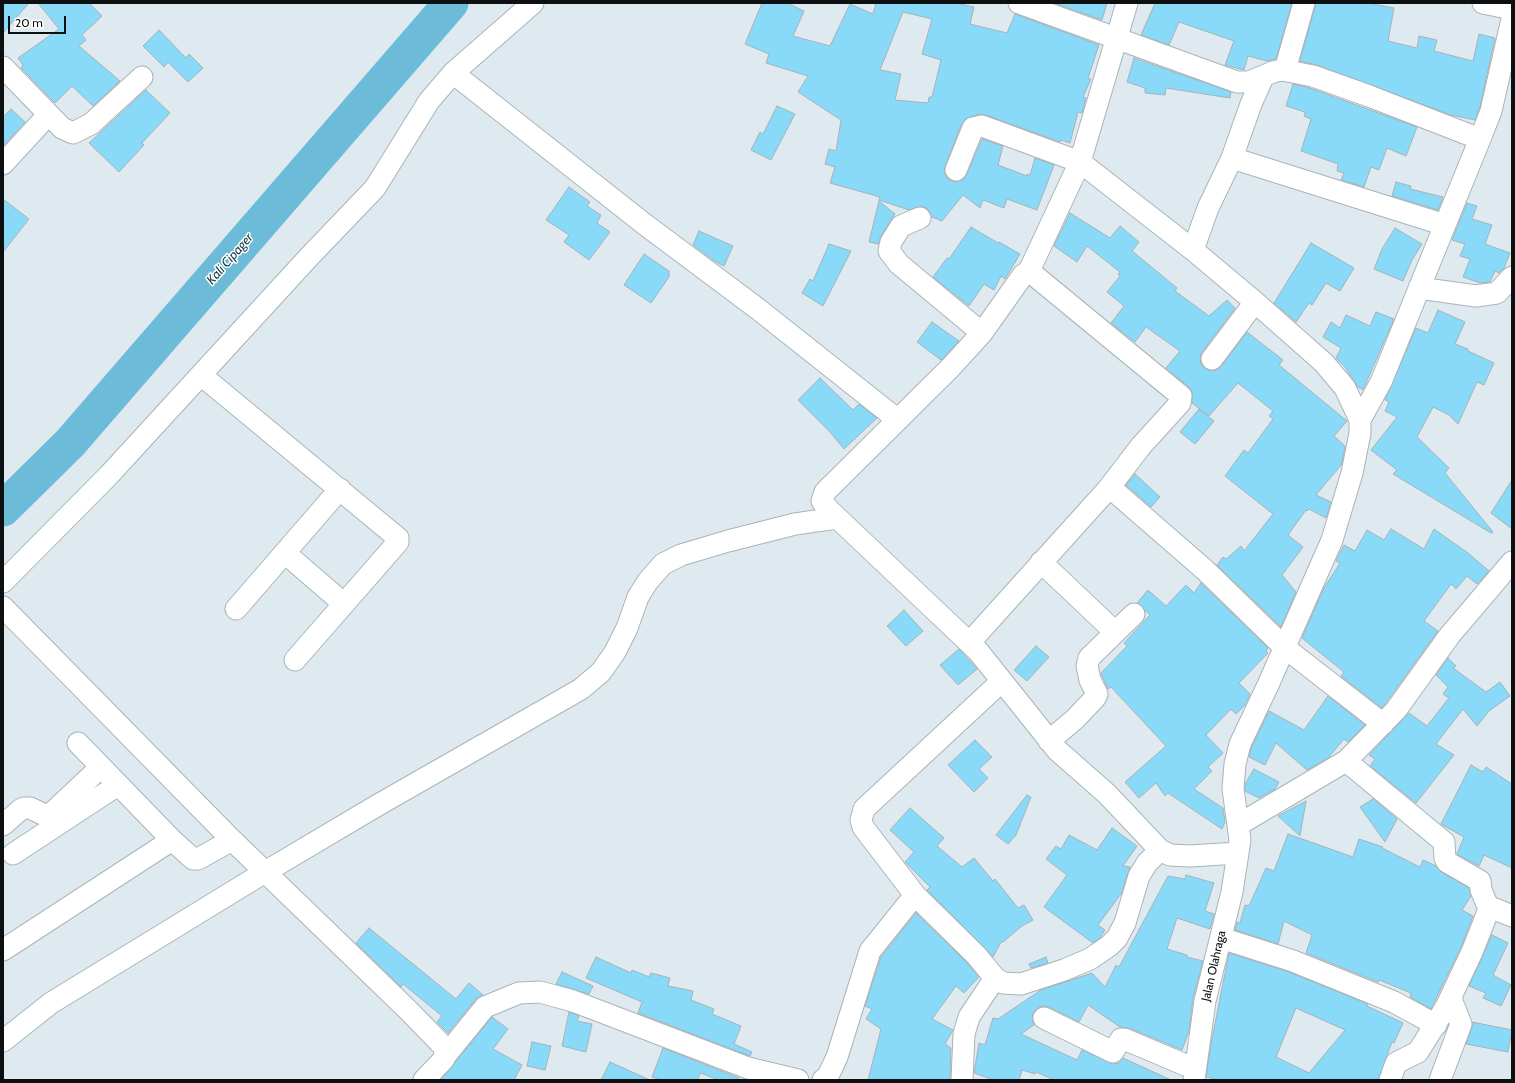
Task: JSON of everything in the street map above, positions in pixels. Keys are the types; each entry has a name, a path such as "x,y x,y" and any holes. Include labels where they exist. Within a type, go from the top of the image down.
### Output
{"street":[{"path":"3,582 109,475 375,188 429,101 453,74 533,3"},
{"path":"1019,3 1238,82 1249,82 1273,72 1285,70 1313,76 1369,96 1480,140"},
{"path":"1127,3 1080,162 1029,271 1019,281 982,333 951,367 825,492 822,501 837,518 970,642 992,667 1056,750 1107,794 1160,850 1170,855 1190,856 1238,853"},
{"path":"1285,70 1304,3"},
{"path":"1483,3 1512,9"},
{"path":"1360,420 1381,382 1480,140 1490,111 1512,20"},
{"path":"3,67 62,128 73,133 84,129 142,77"},
{"path":"453,74 643,223 758,309 898,420"},
{"path":"1193,250 1208,208 1232,158 1251,104 1263,77"},
{"path":"3,164 48,114"},
{"path":"956,170 973,128 982,126 1080,162 1193,250 1324,363 1345,388 1360,420"},
{"path":"1232,158 1445,225"},
{"path":"920,218 900,226 891,242 889,252 899,264 982,333"},
{"path":"970,642 1040,562 1108,489 1141,446 1180,403 1180,396 1029,271"},
{"path":"1419,288 1476,296 1497,293 1512,277"},
{"path":"1212,360 1255,302"},
{"path":"201,375 398,538 398,542 295,660"},
{"name":"Jalan Olahraga","path":"1195,1075 1205,1001 1232,892 1240,840 1233,789 1235,764 1240,744 1332,540 1352,473 1360,433 1360,420"},
{"path":"236,609 340,489"},
{"path":"1108,489 1113,490 1205,570 1284,647 1383,724"},
{"path":"3,1041 51,1003 265,872 378,805 581,689 601,672 612,657 627,628 638,597 648,581 663,564 681,555 728,541 795,524 837,518"},
{"path":"285,553 344,604"},
{"path":"1040,562 1115,632"},
{"path":"1238,825 1346,761 1396,710 1450,635 1512,562"},
{"path":"3,607 232,840 408,1010 445,1048 446,1055"},
{"path":"1049,741 1064,729 1095,698 1097,694 1090,680 1087,666 1089,658 1134,614"},
{"path":"1002,681 864,810 861,820 863,827 915,895 976,955 995,978 1003,983 1021,984 1064,970 1090,958 1109,946 1125,923 1134,886 1139,876 1147,863 1160,850"},
{"path":"78,743 172,840 193,859 198,859 232,840"},
{"path":"1346,761 1417,818 1444,842 1445,858 1447,862 1480,881 1481,890 1489,909 1472,952 1436,1025 1418,1052 1398,1061 1390,1080"},
{"path":"3,825 24,808 30,808 46,816 101,767"},
{"path":"13,854 118,785"},
{"path":"24,808 46,832"},
{"path":"6,944 172,840"},
{"path":"832,1079 870,951 915,895"},
{"path":"1489,909 1495,909 1512,916"},
{"path":"1221,938 1300,964 1394,1002 1436,1025"},
{"path":"962,1080 964,1034 969,1017 995,978"},
{"path":"424,1080 441,1063 485,1007 519,993 540,992 573,1001 748,1068 798,1080"},
{"path":"1440,1080 1461,1024 1450,999"},
{"path":"1044,1018 1113,1052 1121,1039 1124,1039 1195,1075"}],"building":[{"path":"3,3 29,3 3,33"},
{"path":"38,3 89,3 102,16 82,35 86,40 79,46 120,81 93,106 72,86 55,103 21,68 23,65 18,58 59,29"},
{"path":"762,3 787,3 804,11 793,36 830,46 850,4 873,14 876,3 956,3 974,7 970,24 1007,33 1015,14 1099,45 1088,78 1091,79 1083,97 1086,98 1082,113 1078,112 1070,143 1061,140 1060,142 986,115 979,114 966,119 962,123 945,166 944,172 947,178 951,181 957,182 963,180 982,139 1003,146 998,165 1027,176 1027,174 1030,175 1035,158 1054,165 1037,210 1007,199 1004,208 983,200 980,208 963,195 942,221 932,217 928,209 922,206 909,210 879,200 880,197 830,183 835,167 825,164 829,149 836,151 841,120 798,92 808,76 766,63 769,54 745,44","holes":["903,12 932,19 922,54 941,60 932,97 929,97 928,103 895,100 901,74 880,70"]},
{"path":"1054,3 1107,3 1102,20"},
{"path":"1155,3 1292,3 1276,59 1267,61 1248,56 1244,70 1225,65 1234,41 1179,22 1169,45 1141,35"},
{"path":"1316,3 1368,3 1394,8 1388,41 1417,48 1419,36 1437,40 1434,51 1473,61 1479,34 1495,38 1480,107 1475,120 1451,115 1317,65 1300,61"},
{"path":"159,30 186,58 189,54 203,68 188,82 168,62 164,67 143,46"},
{"path":"1134,58 1231,92 1230,98 1166,88 1165,95 1145,93 1145,88 1127,82"},
{"path":"1293,84 1310,88 1417,127 1406,156 1387,148 1379,170 1371,167 1364,187 1341,180 1344,173 1337,171 1338,164 1301,151 1311,119 1304,116 1305,112 1286,106"},
{"path":"146,90 170,113 142,143 144,145 119,172 89,143"},
{"path":"777,106 795,114 771,160 751,150 760,132 763,134"},
{"path":"11,109 25,122 3,146 3,117"},
{"path":"1396,182 1411,186 1410,189 1443,197 1438,210 1392,196"},
{"path":"569,187 590,202 587,206 601,215 597,223 610,232 589,260 564,242 569,235 546,220"},
{"path":"3,199 29,219 3,252"},
{"path":"879,201 895,214 881,236 878,244 869,242"},
{"path":"1467,203 1477,206 1472,219 1492,225 1485,244 1510,253 1504,268 1499,273 1495,271 1490,282 1480,283 1463,277 1470,259 1460,256 1465,244 1452,240"},
{"path":"1070,213 1110,238 1120,226 1139,242 1132,251 1177,288 1175,291 1209,316 1227,300 1235,308 1202,352 1200,358 1201,364 1204,368 1211,371 1217,370 1221,367 1247,332 1283,360 1279,365 1347,421 1334,436 1345,446 1342,464 1316,495 1331,502 1326,518 1309,509 1307,511 1306,510 1288,535 1303,547 1282,575 1296,592 1281,627 1217,565 1223,557 1226,559 1241,546 1244,551 1273,514 1225,476 1244,450 1248,453 1273,419 1269,416 1273,411 1238,383 1209,416 1192,403 1192,392 1189,387 1166,368 1180,351 1146,327 1135,342 1111,323 1124,306 1107,292 1120,276 1118,274 1120,272 1087,246 1077,262 1054,246"},
{"path":"971,227 1020,254 1005,279 1001,276 994,290 984,284 969,306 933,277 947,258 949,259"},
{"path":"1395,228 1422,244 1412,260 1403,281 1374,269 1382,249"},
{"path":"699,231 733,246 724,266 693,245"},
{"path":"1311,243 1354,268 1340,291 1326,283 1312,305 1309,303 1296,322 1274,303"},
{"path":"829,244 851,251 823,306 802,293 810,279 813,281"},
{"path":"644,254 669,271 669,277 651,303 624,285"},
{"path":"1438,310 1465,322 1455,344 1494,363 1484,385 1477,382 1458,424 1449,415 1433,407 1417,437 1449,468 1445,473 1493,532 1491,533 1393,474 1397,470 1371,450 1397,417 1385,411 1389,402 1385,400 1416,328 1428,333"},
{"path":"1376,312 1394,319 1363,390 1358,387 1345,367 1336,358 1341,348 1323,337 1331,322 1340,328 1346,315 1370,326"},
{"path":"932,322 959,341 941,360 917,342"},
{"path":"820,378 853,410 859,404 877,418 844,449 830,432 798,400"},
{"path":"1199,409 1214,421 1195,444 1180,432"},
{"path":"1135,474 1160,497 1151,507 1126,485"},
{"path":"1512,480 1512,529 1491,513"},
{"path":"1391,529 1424,549 1434,529 1468,553 1489,571 1477,584 1467,576 1456,589 1451,584 1424,621 1438,631 1382,708 1341,676 1344,672 1302,638 1324,588 1340,563 1336,561 1344,545 1355,551 1367,530 1384,540"},
{"path":"1201,583 1268,648 1266,651 1268,653 1239,683 1250,694 1245,705 1236,714 1231,709 1206,735 1223,753 1208,767 1212,771 1194,789 1223,808 1225,822 1222,829 1168,793 1165,796 1156,783 1139,798 1125,782 1166,746 1111,687 1108,689 1101,673 1127,646 1124,643 1150,615 1137,603 1148,590 1166,606 1186,585 1194,593"},
{"path":"904,610 923,631 906,646 887,626"},
{"path":"1036,646 1049,657 1027,681 1014,670"},
{"path":"959,649 977,669 958,685 940,665"},
{"path":"1448,658 1456,666 1453,668 1486,692 1500,682 1510,696 1489,711 1477,726 1463,709 1436,744 1454,755 1416,803 1370,766 1375,759 1369,755 1409,713 1427,726 1449,698 1443,694 1448,687 1436,675"},
{"path":"1328,696 1365,725 1348,742 1344,739 1328,758 1307,770 1276,743 1265,765 1249,757 1251,748 1269,711 1304,730"},
{"path":"975,740 992,757 979,769 988,778 974,792 948,765"},
{"path":"1471,765 1483,772 1486,767 1512,784 1512,868 1484,855 1479,866 1457,854 1464,837 1441,824"},
{"path":"1254,769 1279,782 1275,789 1259,798 1245,791 1245,784"},
{"path":"1027,795 1031,797 1016,835 1008,844 996,835"},
{"path":"1373,799 1397,819 1385,842 1360,807"},
{"path":"1306,801 1300,836 1278,816"},
{"path":"910,808 944,838 937,846 962,867 974,858 993,881 995,879 1018,908 1024,905 1033,920 1022,926 1003,942 1001,942 993,957 927,890 930,887 905,862 914,852 890,830"},
{"path":"1112,828 1137,846 1123,866 1130,867 1121,894 1098,925 1105,930 1099,939 1093,943 1044,907 1067,875 1046,859 1056,846 1061,849 1069,835 1097,850"},
{"path":"1288,834 1353,857 1359,839 1383,847 1382,848 1420,867 1423,860 1436,866 1441,872 1469,888 1471,896 1462,910 1473,916 1461,947 1431,1009 1410,997 1411,993 1379,980 1378,982 1306,953 1312,935 1284,921 1278,944 1235,930 1237,922 1240,923 1245,905 1249,906 1266,868 1274,871"},
{"path":"1186,875 1214,883 1205,911 1214,914 1210,929 1177,918 1167,949 1187,955 1187,957 1203,961 1193,998 1189,1031 1182,1050 1129,1028 1120,1027 1088,1005 1079,1022 1049,1007 1043,1006 1038,1008 1033,1013 1032,1019 1034,1025 1021,1034 1077,1060 1082,1050 1113,1064 1119,1063 1123,1058 1171,1080 1054,1080 1036,1072 1035,1074 1022,1070 1019,1080 994,1080 974,1073 979,1043 985,1045 993,1018 998,1019 1041,990 1092,973 1105,987 1116,965 1119,967 1168,876 1185,879"},
{"path":"916,913 967,963 979,977 964,993 956,986 932,1019 953,1030 945,1044 951,1048 950,1080 868,1080 881,1029 866,1019 872,1009 865,1006 881,957"},
{"path":"369,928 456,999 469,983 483,995 476,999 448,1033 437,1022 442,1016 403,984 401,987 356,943"},
{"path":"1492,935 1508,943 1493,975 1511,985 1501,1006 1483,998 1486,993 1469,986"},
{"path":"1229,953 1289,972 1368,1004 1367,1006 1403,1023 1394,1043 1392,1042 1378,1080 1220,1080 1206,1077","holes":["1296,1008 1345,1030 1309,1073 1276,1057"]},
{"path":"596,957 631,973 632,970 649,977 651,973 670,978 668,986 693,991 691,1000 714,1009 712,1014 741,1026 734,1044 752,1052 750,1056 638,1013 642,1002 586,978"},
{"path":"1046,957 1048,963 1031,968 1029,964"},
{"path":"562,972 593,986 589,994 556,984"},
{"path":"569,1012 579,1016 577,1021 592,1024 586,1052 562,1046"},
{"path":"492,1017 508,1029 493,1049 522,1065 514,1080 441,1080"},
{"path":"1472,1022 1512,1030 1508,1052 1466,1044 1472,1028"},
{"path":"532,1042 551,1046 545,1070 527,1066"},
{"path":"663,1048 739,1078 738,1080 719,1080 700,1073 698,1080 661,1080 652,1077"},
{"path":"610,1062 650,1080 601,1080"}],"waterway":[{"name":"Kali Cipager","path":"3,509 70,443 451,3"}]}
